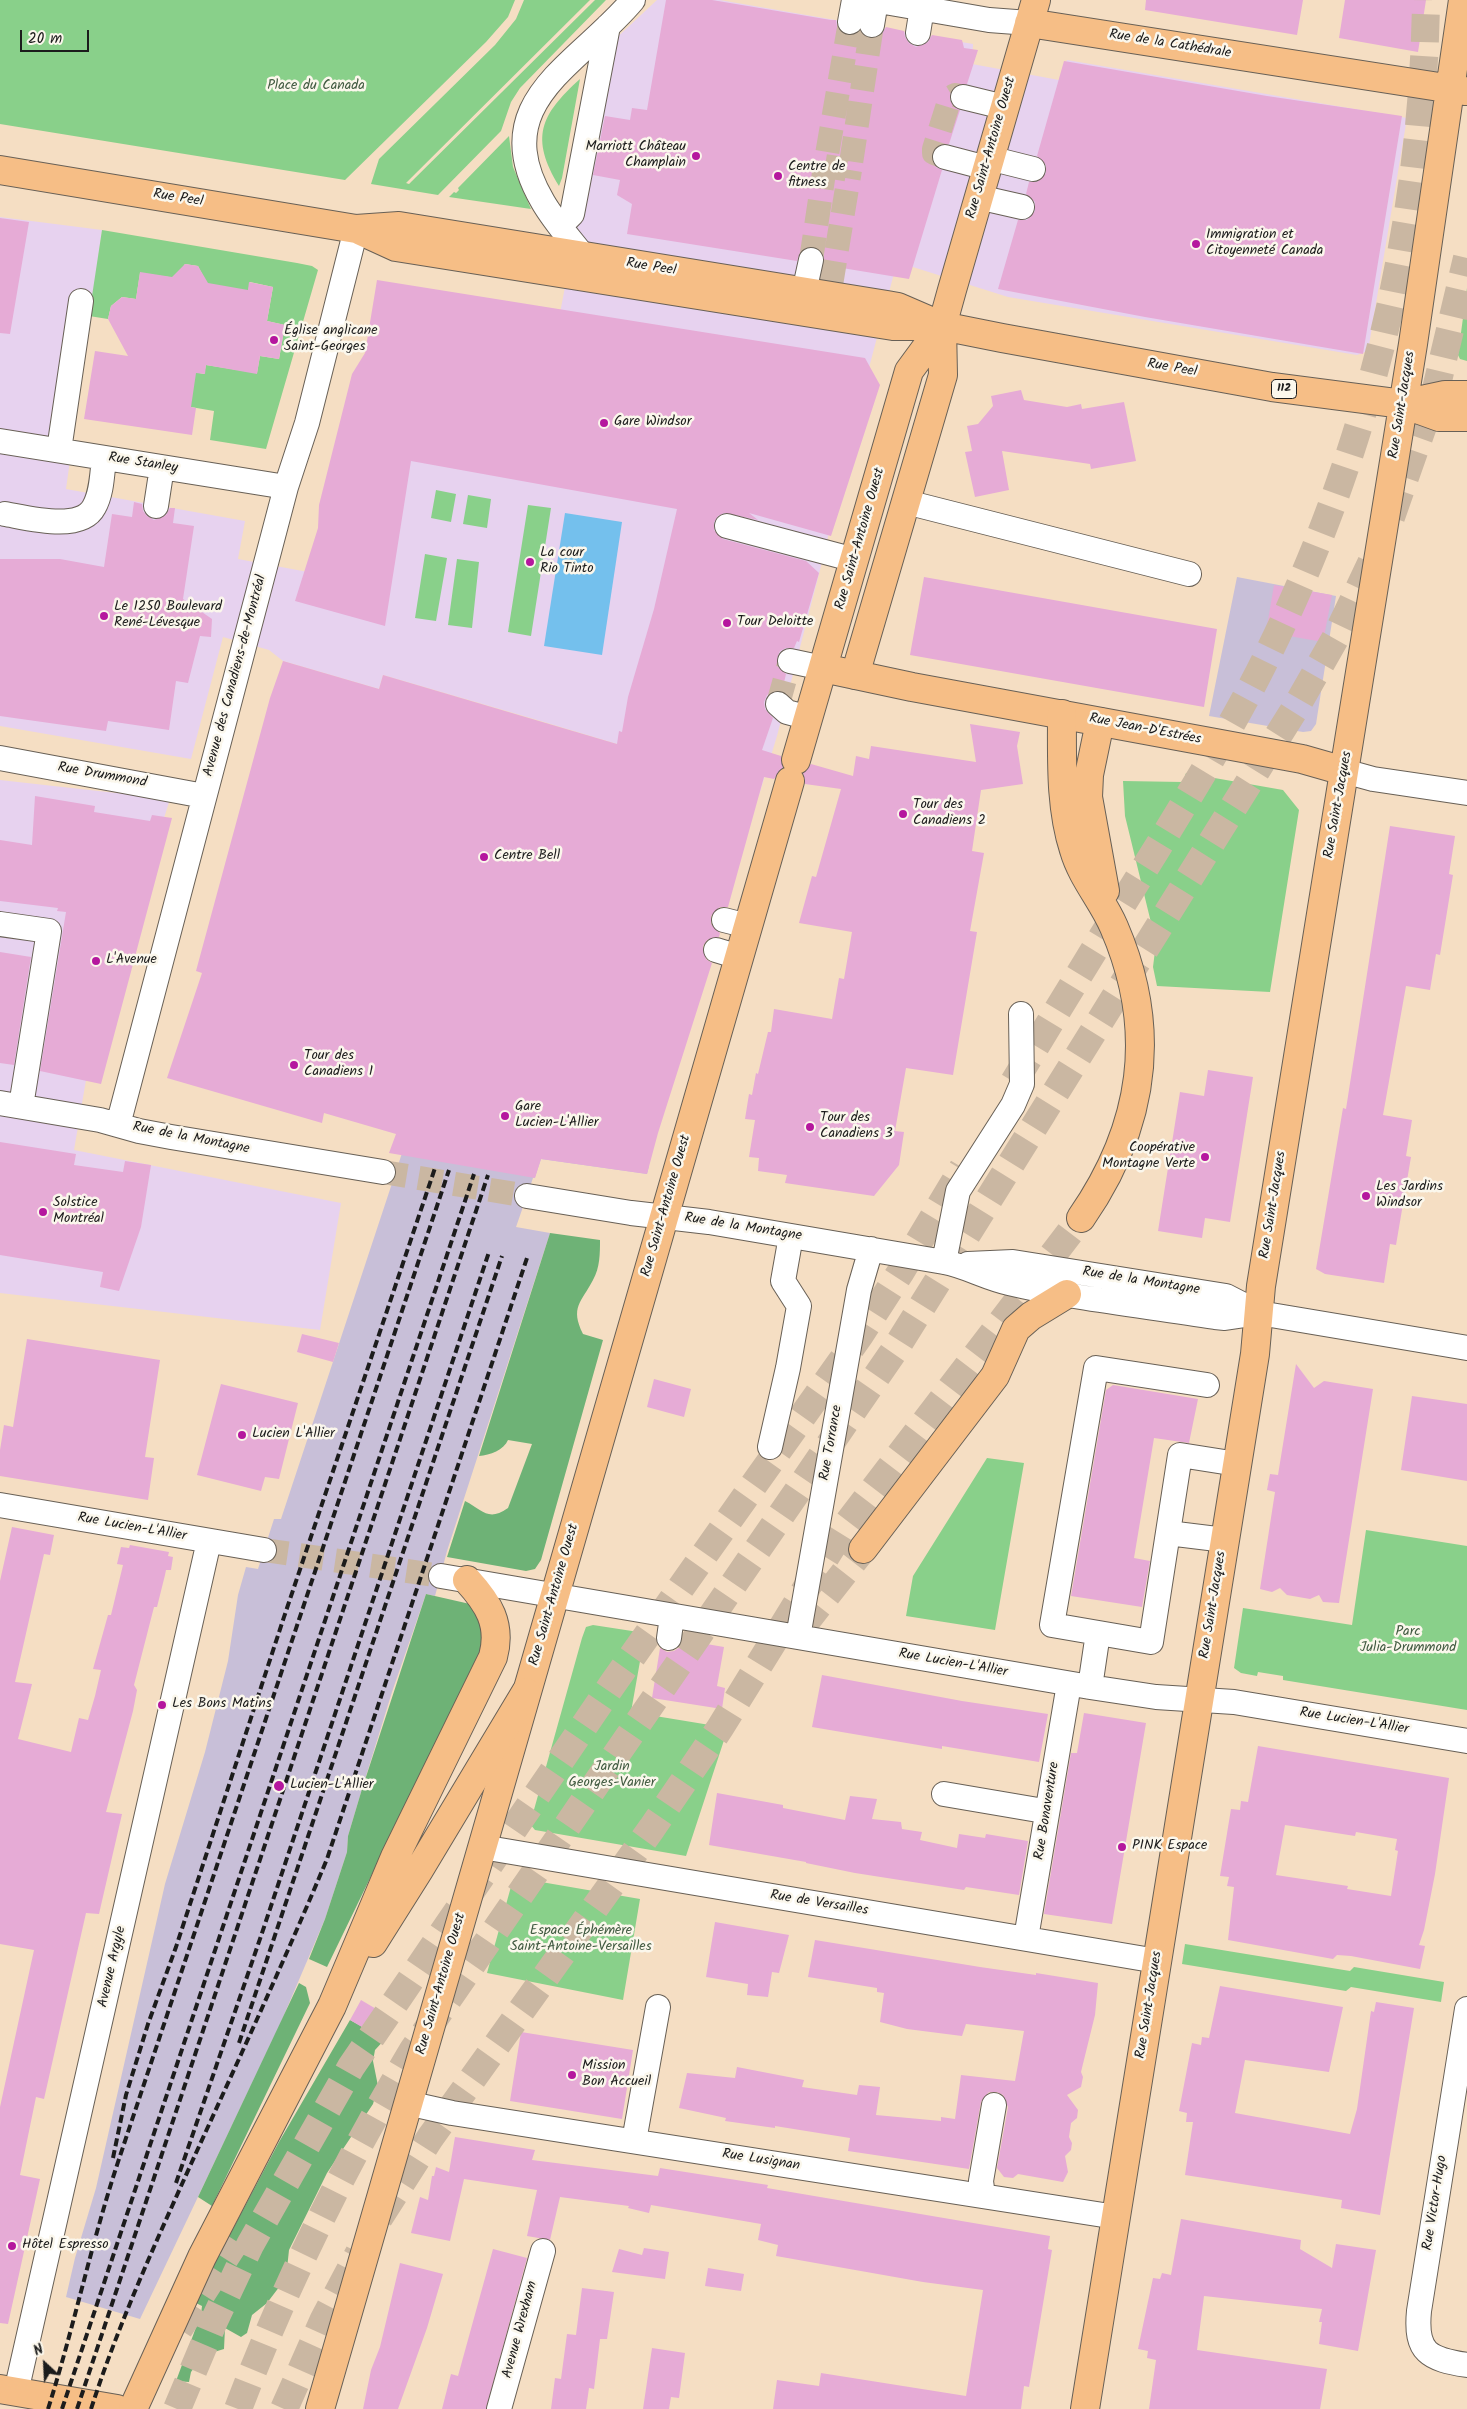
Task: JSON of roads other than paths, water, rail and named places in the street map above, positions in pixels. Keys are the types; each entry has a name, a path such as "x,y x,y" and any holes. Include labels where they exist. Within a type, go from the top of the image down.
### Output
{"main road":[{"name":"Rue Saint-Jacques","path":"1085,2409 1257,1344 1261,1286 1403,404 1458,90 1463,0"},
{"name":"Rue de la Cathédrale","path":"1033,12 1458,90"},
{"name":"Rue Saint-Antoine Ouest","path":"856,675 943,375 942,326 1033,12"},
{"name":"Rue Peel","path":"0,170 356,229 399,226 584,257 821,291 898,307 942,326"},
{"name":"Rue Peel","path":"356,229 396,247 892,326 942,326 1272,387 1403,404 1439,416 1467,417"},
{"name":"Rue Saint-Antoine Ouest","path":"320,2409 664,1217 727,953 736,923 793,771 909,371 942,326"},
{"name":"Rue Peel","path":"1403,404 1445,395 1467,395"},
{"name":"Rue Jean-D'Estrées","path":"823,668 1302,759 1344,771"},
{"path":"1062,714 1062,784 1070,838 1076,858 1110,917"},
{"path":"1081,1218 1098,1193 1121,1148 1132,1113 1140,1065 1140,1019 1135,992 1125,957 1110,917 1096,852 1088,797 1089,775 1100,722"},
{"path":"863,1549 995,1376 1016,1329 1031,1316 1067,1294"},
{"path":"133,2409 182,2299 332,2006 395,1857 492,1657 496,1637 494,1619 486,1602 454,1578"},
{"path":"332,2006 420,1870 526,1692"},
{"path":"8,2391 117,2409"}],"street":[{"path":"584,257 543,202 530,174 524,153 526,122 531,108 544,90 633,0"},
{"path":"859,16 875,0"},
{"name":"Rue de la Cathédrale","path":"875,0 932,6 989,20 1033,12"},
{"path":"918,33 932,6"},
{"path":"560,226 572,214 608,26"},
{"path":"963,97 1004,107"},
{"path":"946,157 1033,169"},
{"path":"978,197 1022,207"},
{"name":"Avenue des Canadiens-de-Montréal","path":"118,1125 286,487 307,423 356,229"},
{"path":"811,260 821,291"},
{"path":"59,450 81,301"},
{"name":"Rue Stanley","path":"0,441 286,487"},
{"path":"6,514 55,521 75,520 88,515 97,501 104,458"},
{"path":"156,506 162,467"},
{"path":"906,502 1189,574"},
{"path":"752,539 855,560"},
{"path":"790,661 823,668"},
{"path":"778,704 788,712 809,718"},
{"name":"Rue Drummond","path":"0,758 204,796"},
{"name":"Rue Jean-D'Estrées","path":"1344,771 1373,779 1467,793"},
{"path":"0,924 49,931 10,1104"},
{"path":"951,1264 958,1192 1013,1105 1022,1084 1021,1014"},
{"name":"Rue de la Montagne","path":"10,1104 90,1118 171,1138 383,1172"},
{"name":"Rue de la Montagne","path":"526,1196 709,1222 870,1249 951,1264 1007,1283 1067,1294 1225,1318 1259,1313"},
{"path":"770,1447 788,1368 799,1306 783,1281 791,1236"},
{"name":"Rue Torrance","path":"798,1637 859,1290 870,1249"},
{"name":"Rue de la Montagne","path":"951,1264 1013,1262 1226,1296 1259,1313 1467,1348"},
{"path":"1207,1384 1096,1368 1052,1625 1151,1642 1180,1455 1237,1464"},
{"name":"Rue Lucien-L'Allier","path":"0,1505 264,1550"},
{"path":"1168,1532 1225,1540"},
{"name":"Avenue Argyle","path":"8,2391 209,1541"},
{"name":"Rue Lucien-L'Allier","path":"454,1578 555,1595 671,1627 798,1637 1156,1697 1234,1702 1467,1741"},
{"name":"Rue Bonaventure","path":"1026,1938 1079,1685 1098,1633"},
{"path":"944,1794 1038,1810"},
{"name":"Rue de Versailles","path":"482,1847 1157,1961"},
{"path":"634,2141 658,2007"},
{"name":"Rue Victor-Hugo","path":"1467,2009 1418,2330 1420,2342 1433,2357 1467,2365"},
{"name":"Rue Lusignan","path":"407,2103 452,2113 1116,2217"},
{"path":"983,2196 981,2181 994,2105"},
{"name":"Avenue Wrexham","path":"499,2409 543,2251"}],"water":[{"path":"565,513 622,522 602,655 544,646"}],"tunnel":[{"path":"1014,1082 1186,801 1244,701 1270,650 1305,573 1336,494 1362,414 1384,333 1401,251 1414,168 1422,84 1426,0"},
{"path":"850,22 825,166 850,170 872,25"},
{"path":"945,157 934,153 934,149 950,98 955,95 963,97"},
{"path":"811,260 825,166"},
{"path":"831,285 850,170"},
{"path":"1391,517 1436,389 1467,258"},
{"path":"238,2409 296,2270 363,2137 413,2050 896,1348 1296,707 1336,637 1375,555"},
{"path":"778,704 790,661"},
{"path":"177,2409 214,2321 250,2245 351,2067 614,1682 860,1335 963,1168"},
{"path":"383,1172 527,1196"},
{"path":"379,2218 430,2138 652,1828 720,1728 841,1532 1081,1218"},
{"path":"801,1628 863,1549"},
{"path":"264,1550 441,1576"},
{"path":"179,2329 236,2241"},
{"path":"284,2409 324,2319 359,2253"}],"railway":[{"path":"113,2158 126,2095 148,2024 176,1947 284,1617 435,1168"},
{"path":"48,2409 118,2162 449,1170"},
{"path":"62,2409 474,1174"},
{"path":"77,2409 488,1175"},
{"path":"176,2183 261,1936 489,1252"},
{"path":"239,2043 502,1256"},
{"path":"91,2409 125,2316 151,2255 327,1859 527,1258"}],"place":[{"name":"Marriott Château Champlain","path":"696,156"},
{"name":"Centre de fitness","path":"778,176"},
{"name":"Immigration et Citoyenneté Canada","path":"1196,244"},
{"name":"Église anglicane Saint-Georges","path":"274,340"},
{"name":"Gare Windsor","path":"604,423"},
{"name":"La cour Rio Tinto","path":"530,562"},
{"name":"Le 1250 Boulevard René-Lévesque","path":"104,616"},
{"name":"Tour Deloitte","path":"727,623"},
{"name":"Tour des Canadiens 2","path":"903,814"},
{"name":"Centre Bell","path":"484,857"},
{"name":"L'Avenue","path":"96,961"},
{"name":"Tour des Canadiens 1","path":"294,1065"},
{"name":"Gare Lucien-L'Allier","path":"505,1116"},
{"name":"Tour des Canadiens 3","path":"810,1127"},
{"name":"Coopérative Montagne Verte","path":"1205,1157"},
{"name":"Les Jardins Windsor","path":"1366,1196"},
{"name":"Solstice Montréal","path":"43,1212"},
{"name":"Lucien L'Allier","path":"242,1435"},
{"name":"Les Bons Matins","path":"162,1705"},
{"name":"Lucien-L'Allier","path":"279,1786"},
{"name":"PINK Espace","path":"1122,1847"},
{"name":"Mission Bon Accueil","path":"572,2075"},
{"name":"Hôtel Espresso","path":"12,2246"}],"park label":[{"name":"Place du Canada","path":"316,87"},
{"name":"Parc Julia-Drummond","path":"1408,1642"},
{"name":"Jardin Georges-Vanier","path":"612,1776"},
{"name":"Espace Éphémère Saint-Antoine-Versailles","path":"581,1940"}]}
